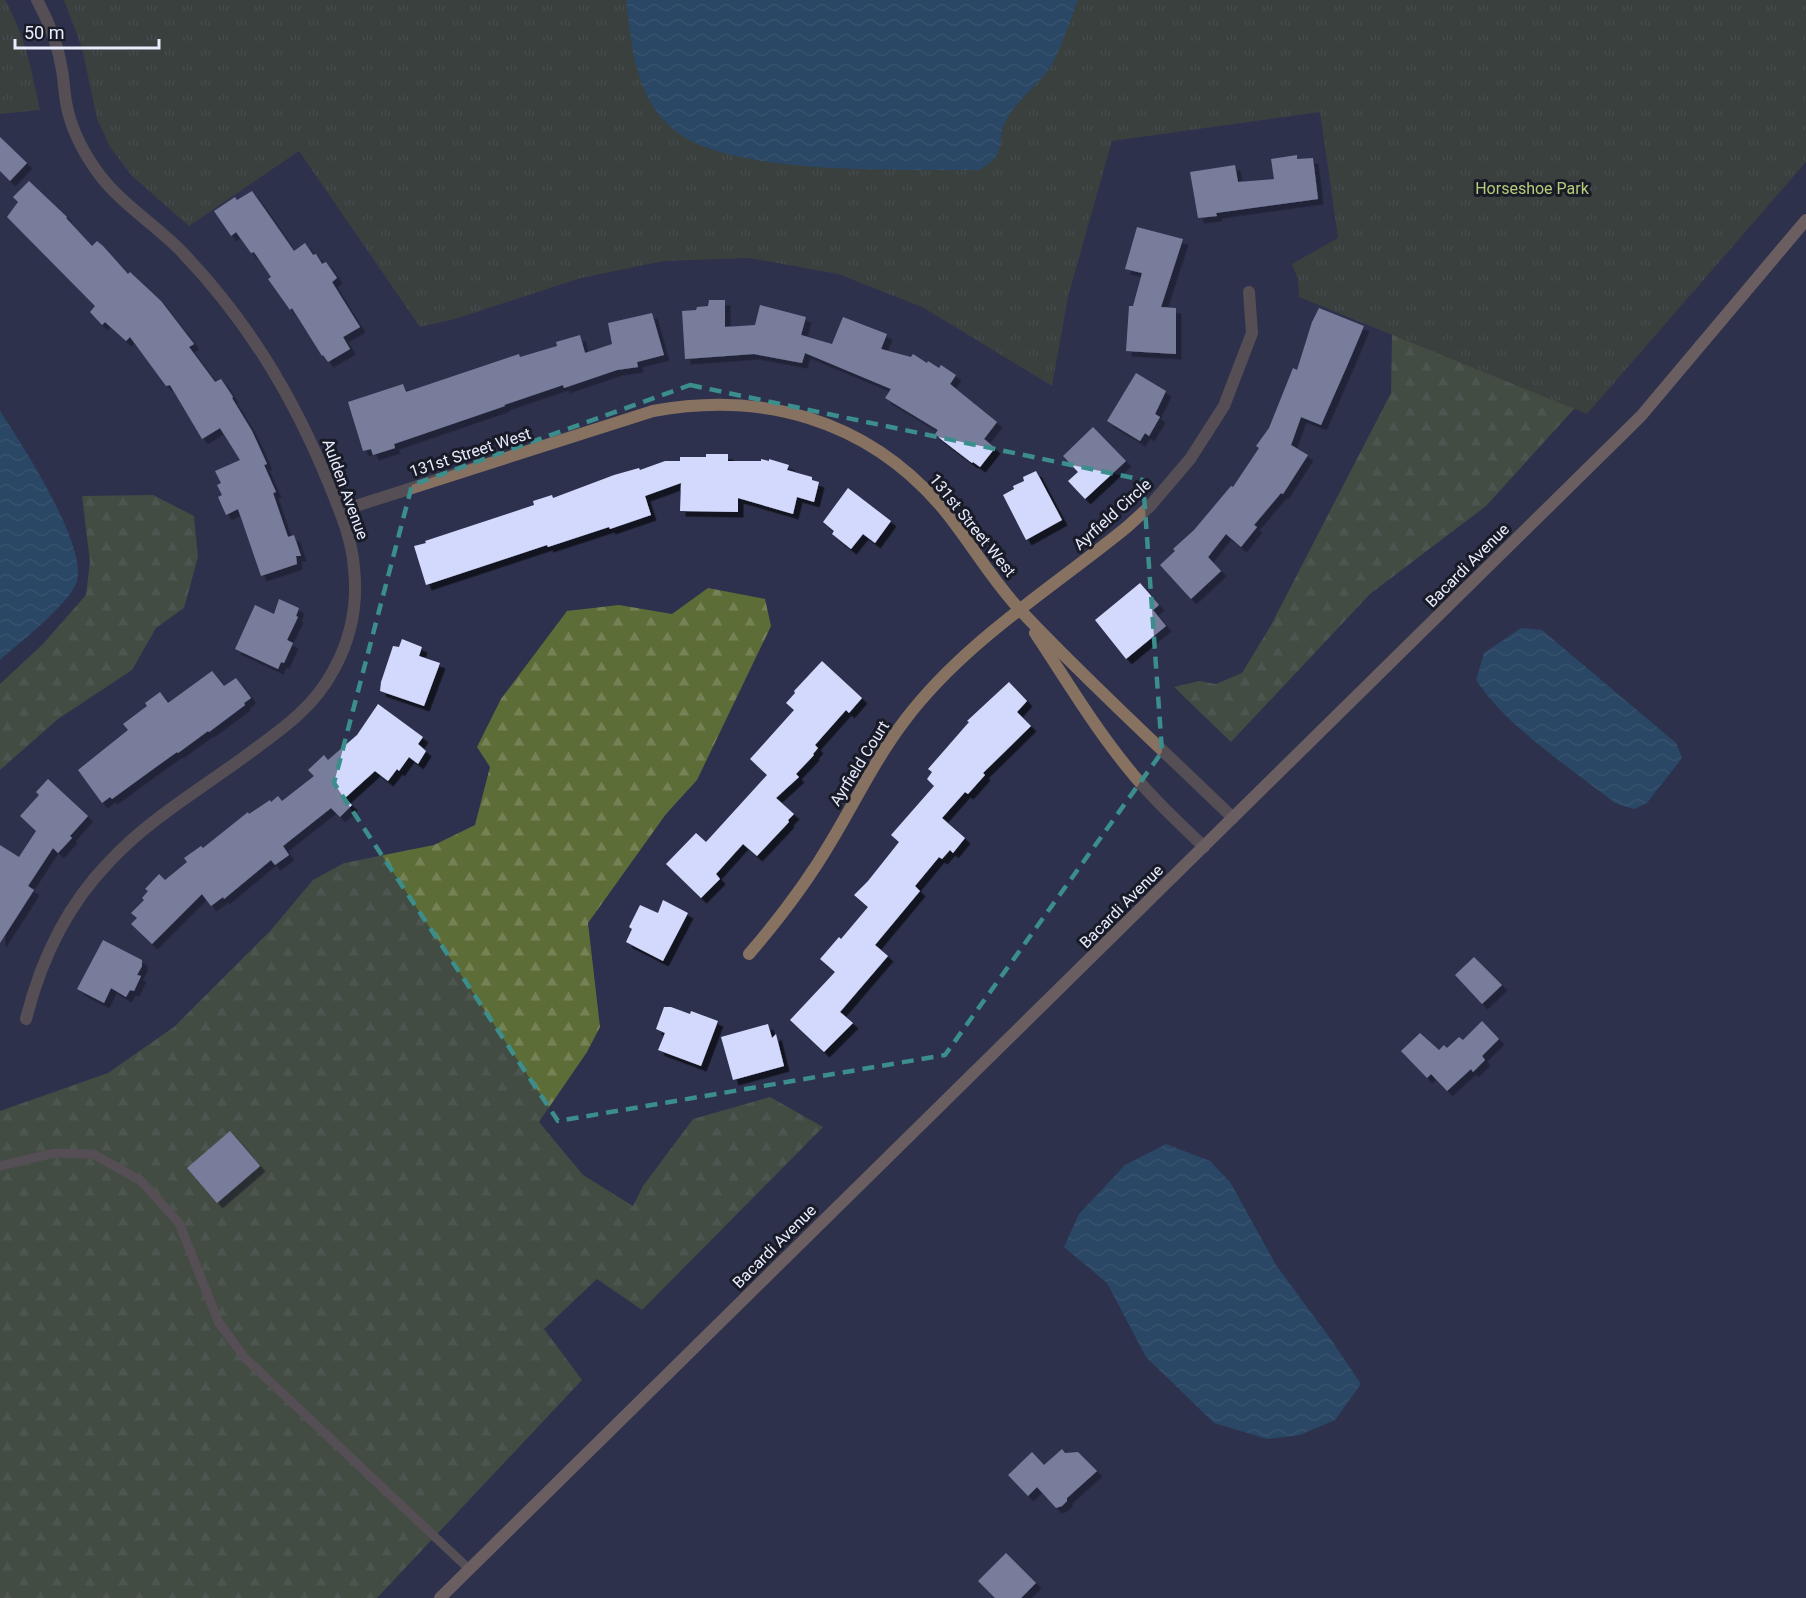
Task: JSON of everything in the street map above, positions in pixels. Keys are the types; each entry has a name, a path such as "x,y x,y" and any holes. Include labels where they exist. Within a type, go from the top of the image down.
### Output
{"street":[{"name":"Aulden Avenue","path":"26,1019 38,977 51,945 78,899 93,879 130,841 298,716 317,696 333,672 347,638 355,602 354,565 340,511 293,402 256,343 183,253 108,186 87,156 78,140 68,112 62,70 50,24 37,0"},
{"name":"Bacardi Avenue","path":"440,1598 1641,417 1806,220"},
{"name":"Ayrfield Circle","path":"1020,610 1127,527 1164,491 1190,459 1224,406 1252,333 1248,292"},
{"name":"131st Street West","path":"340,511 653,411 701,404 749,405 789,412 820,422 864,442 891,460 922,486 939,504 1020,610 1233,818"},
{"path":"1020,610 1094,722 1127,766 1163,807 1204,847"},
{"name":"Ayrfield Court","path":"749,954 780,918 814,870 866,778 905,720 951,668 976,644 1020,610"}],"lane":[{"path":"0,1166 54,1153 93,1154 141,1180 179,1223 219,1323 245,1358 469,1569"}],"highlighted area":[{"path":"690,385 1143,480 1162,752 945,1055 558,1121 334,783 412,485"}],"green space":[{"path":"0,0 5,0 23,40 40,110 0,114"},
{"name":"Horseshoe Park","path":"64,0 1806,0 1806,162 1587,414 1299,297 1298,280 1292,264 1338,238 1320,112 1112,141 1068,297 1052,386 922,307 838,274 749,258 664,261 581,278 455,319 420,327 299,151 189,226 132,176 110,147 97,119 82,48"},
{"path":"1736,183 1574,409 1486,506 1370,594 1231,742 1174,687 1199,681 1216,684 1242,673 1270,627 1391,393 1392,335 1388,310"},
{"path":"153,495 194,516 198,557 184,608 156,628 132,670 58,719 0,770 0,684 43,644 86,595 90,562 82,496"},
{"path":"708,588 765,599 771,626 697,780 666,814 588,923 600,1027 587,1052 539,1122 583,1175 633,1206 643,1186 693,1119 770,1097 823,1127 642,1310 597,1279 544,1329 582,1380 377,1598 0,1598 0,1111 108,1073 174,1027 271,930 313,880 344,863 434,845 475,825 490,767 477,747 501,699 567,611 619,605 672,614"}],"water":[{"path":"626,0 1078,0 1051,66 1012,111 1004,125 995,158 979,170 819,167 734,156 699,145 673,129 650,102 633,53"},
{"path":"0,411 36,469 63,519 77,564 77,581 55,612 0,660"},
{"path":"1521,628 1542,630 1676,743 1682,758 1647,803 1634,809 1615,803 1522,731 1505,715 1476,680 1484,653"},
{"path":"1166,1144 1210,1161 1230,1182 1276,1265 1361,1384 1335,1420 1300,1435 1267,1439 1214,1423 1146,1357 1107,1283 1064,1247 1079,1214 1125,1165"}],"building":[{"path":"0,137 27,163 10,181 0,171"},
{"path":"1297,155 1297,159 1313,158 1318,199 1216,213 1217,216 1198,218 1190,172 1235,165 1238,182 1274,179 1271,159"},
{"path":"29,181 67,217 92,246 97,241 128,274 130,272 161,301 194,344 189,347 215,382 221,379 252,431 267,464 264,465 276,492 273,493 288,537 294,535 301,556 296,556 297,564 261,576 238,509 226,515 218,497 222,495 217,485 221,483 215,471 240,460 220,428 202,439 170,385 166,386 130,337 126,341 105,322 102,325 90,312 95,306 7,217 18,202 13,197"},
{"path":"252,191 294,251 305,243 322,264 326,262 337,278 332,282 360,327 343,337 350,349 328,362 292,308 290,310 268,279 271,277 254,252 251,253 236,232 231,236 214,211 235,197 237,200"},
{"path":"1137,227 1183,239 1161,307 1176,308 1176,354 1126,351 1129,306 1133,306 1142,273 1125,269"},
{"path":"709,300 725,300 725,327 755,325 760,305 806,317 801,335 832,344 843,317 887,334 881,349 911,357 913,354 939,368 941,365 956,375 950,384 997,422 984,439 995,448 980,467 972,463 935,434 938,430 885,398 891,389 805,353 802,363 754,354 685,359 682,311 708,306"},
{"path":"1319,308 1364,326 1321,425 1301,417 1291,445 1308,455 1283,494 1281,493 1254,525 1257,527 1241,547 1226,534 1208,557 1221,571 1191,599 1160,565 1175,551 1173,549 1194,530 1231,486 1233,487 1259,448 1256,446 1269,428 1293,368 1297,370 1312,322"},
{"path":"652,313 664,355 637,362 638,367 617,370 564,388 563,385 504,405 394,444 395,448 373,455 371,449 363,451 348,402 403,384 406,392 519,354 520,357 557,346 556,342 580,335 585,353 612,344 608,323"},
{"path":"1136,373 1166,391 1155,414 1160,417 1149,436 1145,433 1140,441 1107,421"},
{"path":"1093,427 1126,461 1085,499 1068,481 1078,472 1063,456"},
{"path":"706,454 728,454 728,461 761,461 761,459 769,461 769,459 789,465 787,470 812,477 812,480 819,482 814,502 797,497 793,514 738,498 738,512 680,511 681,483 645,496 651,515 548,547 547,545 426,585 414,546 534,505 533,501 552,495 553,498 614,475 639,468 640,470 665,461 680,461 680,457 706,457"},
{"path":"1036,471 1062,520 1026,540 1003,495 1014,489 1013,486 1024,481 1023,477"},
{"path":"848,488 891,521 875,543 863,534 851,549 832,534 834,531 823,522"},
{"path":"1140,583 1159,605 1153,610 1166,626 1126,659 1095,620"},
{"path":"279,599 299,608 296,616 298,617 287,640 293,643 284,663 281,662 278,669 235,649 255,605 274,614"},
{"path":"402,639 422,647 419,656 440,663 424,706 380,691 393,646 399,647"},
{"path":"822,661 862,698 849,713 846,710 815,745 818,748 814,755 796,774 799,777 776,798 794,814 788,820 789,822 757,856 743,844 716,874 720,879 701,898 666,864 696,833 706,842 767,775 750,759 794,710 786,703"},
{"path":"212,671 224,686 236,678 251,698 209,732 112,799 110,797 102,803 78,770 128,730 123,724 147,706 145,703 160,692 168,703"},
{"path":"1009,682 1027,701 1017,712 1031,726 983,773 985,775 968,794 965,792 942,818 965,838 953,853 950,850 942,859 939,857 915,886 920,891 875,945 888,956 840,1012 853,1023 824,1052 790,1020 835,972 820,959 839,937 841,939 868,907 854,895 899,842 891,835 934,786 927,779 932,772 928,769 969,722 967,721"},
{"path":"378,704 423,737 418,744 426,751 418,764 409,757 388,781 375,771 345,798 352,805 340,817 331,808 283,846 289,855 275,865 271,860 224,899 223,897 211,906 202,894 152,944 131,924 137,918 131,913 144,900 142,898 148,891 145,889 159,874 165,880 187,862 184,858 201,846 203,848 248,812 249,814 278,796 282,801 314,776 308,770 324,755 328,760 357,735"},
{"path":"48,779 88,816 58,853 53,848 28,886 34,890 0,943 0,845 19,857 36,831 20,816 39,795 36,792"},
{"path":"663,900 688,913 663,961 626,942 632,929 629,927 640,905 658,913"},
{"path":"103,940 142,960 142,966 137,975 141,976 134,991 130,990 126,997 111,988 104,1003 77,989"},
{"path":"1474,957 1502,985 1482,1004 1455,975"},
{"path":"664,1007 671,1007 690,1014 691,1011 718,1021 701,1066 658,1050 665,1033 656,1029"},
{"path":"1482,1021 1499,1039 1482,1056 1485,1060 1473,1072 1471,1069 1447,1091 1431,1074 1427,1078 1401,1051 1420,1033 1439,1050 1444,1045 1447,1048 1459,1037 1463,1040"},
{"path":"768,1024 772,1038 776,1034 784,1066 733,1080 721,1037"},
{"path":"230,1131 260,1166 217,1203 187,1168"},
{"path":"1062,1449 1065,1453 1078,1452 1097,1471 1067,1498 1062,1506 1056,1508 1037,1487 1028,1496 1008,1475 1032,1452 1044,1465"},
{"path":"1006,1553 1036,1583 1021,1598 995,1598 978,1581"}]}
